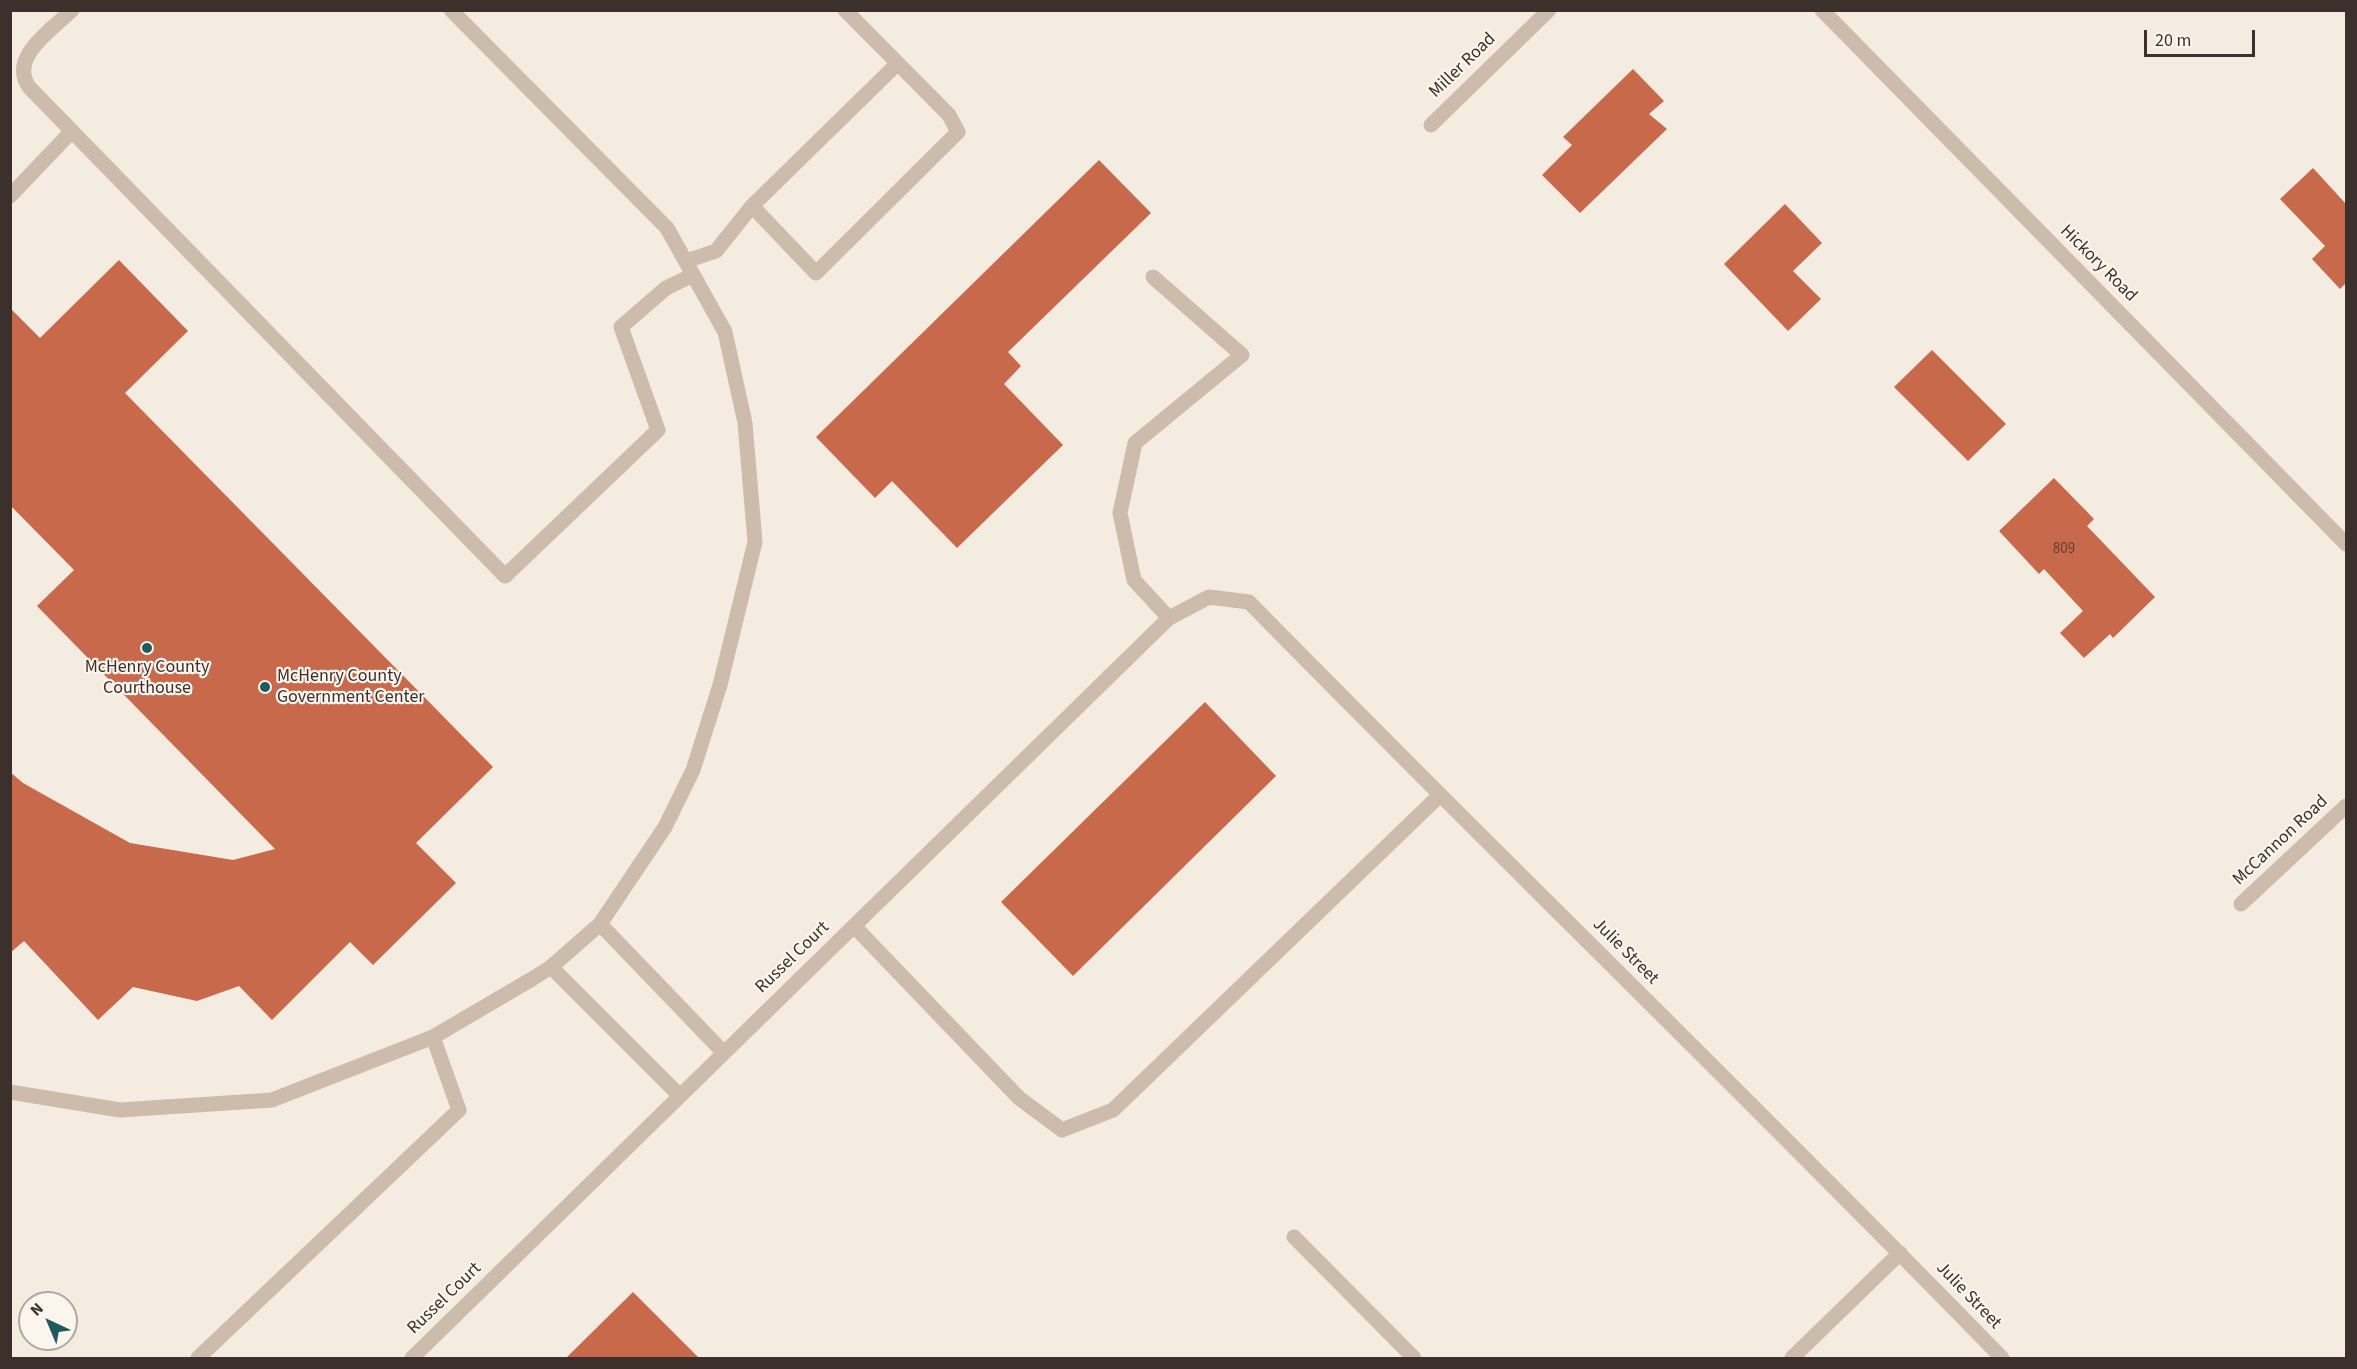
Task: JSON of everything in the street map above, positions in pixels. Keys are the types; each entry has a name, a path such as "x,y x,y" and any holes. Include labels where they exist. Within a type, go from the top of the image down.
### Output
{"street":[{"path":"72,10 27,56 23,70 24,79 29,87 505,576 658,430 621,327 690,268 716,251 752,206 897,64"},
{"path":"10,1092 120,1110 272,1100 433,1037 550,967 600,924 665,827 693,770 720,685 755,542 745,423 725,332 667,228 451,10"},
{"path":"752,206 816,273 958,132 949,116 845,10"},
{"name":"Miller Road","path":"1431,124 1549,10"},
{"name":"Hickory Road","path":"1822,10 2346,544"},
{"path":"10,196 72,131"},
{"path":"1153,277 1242,355 1135,443 1120,513 1134,580 1169,618"},
{"name":"Russel Court","path":"412,1359 1169,618 1209,597"},
{"name":"Julie Street","path":"1209,597 1249,602 1439,795 1900,1253 2002,1359"},
{"path":"854,926 1019,1098 1062,1130 1113,1110 1439,795"},
{"name":"McCannon Road","path":"2241,904 2346,806"},
{"path":"600,924 724,1053"},
{"path":"550,967 680,1096"},
{"path":"198,1359 459,1110 433,1037"},
{"path":"1294,1237 1414,1359"},
{"path":"1792,1359 1900,1253"}],"building":[{"path":"1633,69 1664,101 1649,114 1667,129 1580,213 1542,175 1572,145 1563,137"},
{"path":"1099,160 1151,213 1008,352 1021,366 1004,384 1063,445 957,548 892,481 875,498 816,437"},
{"path":"2313,168 2346,204 2346,283 2340,289 2312,259 2325,246 2280,199"},
{"path":"1785,204 1822,243 1793,271 1821,299 1788,331 1724,264"},
{"name":"McHenry County Government Center","path":"119,260 188,331 125,393 493,767 416,843 456,883 373,965 350,942 272,1020 239,986 197,1001 133,987 98,1020 24,941 10,953 10,772 23,783 130,843 233,860 275,849 37,606 74,570 10,505 10,308 40,338"},
{"path":"1932,350 2006,424 1968,461 1894,387"},
{"path":"2054,478 2094,519 2087,526 2155,597 2113,638 2110,634 2084,658 2060,633 2083,611 2044,569 2039,574 1999,531"},
{"path":"1205,702 1276,776 1073,976 1001,902"},
{"path":"633,1292 699,1358 566,1358"}],"place":[{"name":"McHenry County Courthouse","path":"147,648"},
{"name":"McHenry County Government Center","path":"265,687"}]}
